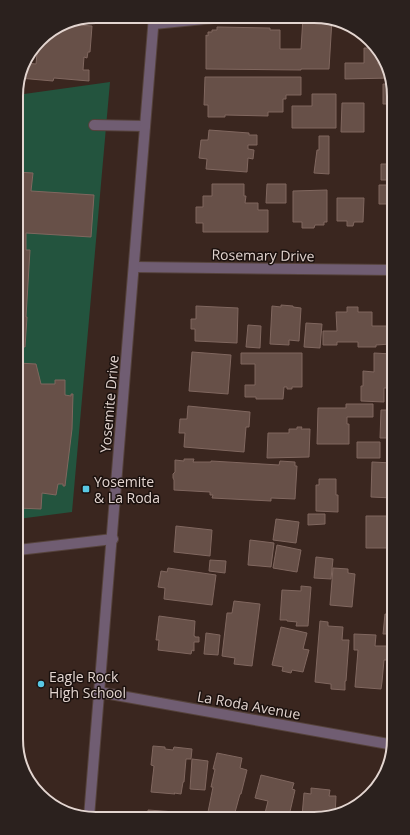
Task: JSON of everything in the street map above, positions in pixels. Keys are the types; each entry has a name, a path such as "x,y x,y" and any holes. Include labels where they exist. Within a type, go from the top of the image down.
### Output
{"street":[{"name":"Yosemite Drive","path":"90,811 154,23"},
{"path":"94,125 146,126"},
{"name":"Rosemary Drive","path":"134,267 387,270"},
{"path":"23,549 113,538"},
{"name":"La Roda Avenue","path":"99,692 387,744"}],"green space":[{"path":"110,82 72,512 23,518 23,94"}],"building":[{"path":"303,23 332,25 329,69 206,69 206,35 208,36 208,32 212,32 212,30 217,30 217,27 270,28 270,30 280,30 280,49 301,49"},
{"path":"77,25 92,26 90,52 88,52 87,58 84,57 83,70 89,70 89,81 54,78 53,81 25,79 31,64 36,64 37,52 55,35"},
{"path":"364,48 369,48 375,55 385,78 345,79 345,63 364,63"},
{"path":"205,77 301,77 301,95 286,95 286,99 283,99 283,112 268,112 268,116 225,115 225,117 208,117 208,105 204,105"},
{"path":"383,84 386,84 387,104 383,104"},
{"path":"312,94 336,94 336,128 292,128 292,106 312,106"},
{"path":"342,103 364,103 364,132 341,132"},
{"path":"209,130 257,135 257,145 248,145 248,149 254,150 253,159 248,158 247,172 206,169 207,159 199,158 201,140 208,140"},
{"path":"319,136 329,136 329,174 314,173 317,150 319,150"},
{"path":"381,164 387,164 387,180 381,180"},
{"path":"23,172 33,173 31,191 94,195 91,237 26,233 26,250 30,250 25,347 23,347"},
{"path":"212,184 244,184 244,196 246,196 245,203 258,203 258,210 268,210 268,232 203,232 203,223 196,223 196,207 203,207 203,196 212,196"},
{"path":"267,184 286,184 286,203 266,203"},
{"path":"379,185 387,185 387,204 379,204"},
{"path":"327,190 327,222 324,222 324,225 315,225 314,228 302,228 302,222 293,222 293,191"},
{"path":"337,198 364,198 363,222 354,222 353,226 347,226 347,221 337,221"},
{"path":"281,305 301,308 299,341 289,340 289,345 270,344 272,306 281,307"},
{"path":"196,306 238,308 237,343 195,341 195,329 191,329 191,319 196,319"},
{"path":"347,307 358,307 358,312 372,312 372,326 387,326 387,344 376,345 376,347 358,347 358,342 337,342 337,345 323,345 323,331 337,331 336,312 347,312"},
{"path":"306,323 322,324 320,348 304,347"},
{"path":"248,325 261,326 260,348 246,347"},
{"path":"192,352 231,355 228,394 189,391"},
{"path":"241,353 302,353 302,387 292,387 292,389 287,389 287,387 284,387 283,399 256,399 256,397 245,397 245,385 255,385 255,364 241,364"},
{"path":"374,353 387,354 387,388 384,388 384,402 361,401 363,371 374,372"},
{"path":"23,363 36,364 41,384 55,384 55,380 65,380 65,395 71,396 71,394 73,394 72,429 65,486 63,486 63,484 58,484 56,495 42,493 41,509 23,508"},
{"path":"346,404 373,404 373,417 347,417 347,424 349,424 349,444 317,444 318,408 346,408"},
{"path":"188,406 250,412 249,427 246,427 244,452 184,447 185,433 179,433 180,419 187,419"},
{"path":"381,410 387,410 387,438 380,438"},
{"path":"297,427 302,427 301,429 310,429 309,457 267,458 268,433 289,433 289,429 297,429"},
{"path":"357,442 380,442 380,458 357,458"},
{"path":"184,459 194,459 193,462 211,461 279,465 280,461 295,462 295,466 297,466 295,499 271,498 271,501 212,498 213,495 210,495 210,492 174,490 173,474 175,472 175,460 184,461"},
{"path":"372,462 387,463 387,498 371,497"},
{"path":"319,479 336,479 338,512 316,511 316,485 319,485"},
{"path":"308,514 325,514 325,524 308,525"},
{"path":"366,516 387,516 387,548 366,548"},
{"path":"276,519 299,522 296,543 273,540"},
{"path":"176,526 212,530 210,556 174,552"},
{"path":"250,540 274,543 271,567 248,565"},
{"path":"277,545 301,550 297,572 273,568"},
{"path":"316,557 333,559 331,579 314,578"},
{"path":"210,560 226,561 225,573 209,571"},
{"path":"168,568 216,575 212,605 164,599 165,588 158,587 161,571 167,572"},
{"path":"333,568 348,569 348,573 355,574 352,607 330,605"},
{"path":"301,586 311,587 308,626 296,626 297,622 280,620 282,590 301,591"},
{"path":"234,601 260,604 252,666 234,664 235,658 222,656 227,613 232,613"},
{"path":"385,614 387,614 387,634 383,634"},
{"path":"159,616 195,621 194,636 199,637 199,642 194,642 194,651 192,650 191,654 158,650 159,640 156,640"},
{"path":"320,621 328,622 328,626 343,627 342,640 349,640 345,690 331,689 331,684 315,682"},
{"path":"281,627 307,633 303,649 309,650 303,672 292,670 291,673 282,671 283,667 272,665"},
{"path":"206,633 220,635 218,655 204,654"},
{"path":"354,634 376,635 375,646 387,646 387,660 384,660 381,689 355,687 358,650 354,650"},
{"path":"153,746 165,747 165,749 173,750 174,747 192,749 191,759 186,759 184,782 181,794 151,792 154,766 151,765"},
{"path":"217,753 242,758 240,768 247,770 235,812 208,812 213,787 211,787 215,769 213,769"},
{"path":"192,759 208,761 205,790 190,789"},
{"path":"261,775 294,783 292,789 295,790 290,812 265,812 268,801 255,798"},
{"path":"311,788 330,790 329,796 336,796 335,809 328,811 302,812 304,793 311,794"},
{"path":"148,810 175,812 148,812"}],"place":[{"name":"Yosemite & La Roda","path":"86,489"},
{"name":"Eagle Rock High School","path":"41,684"}]}
